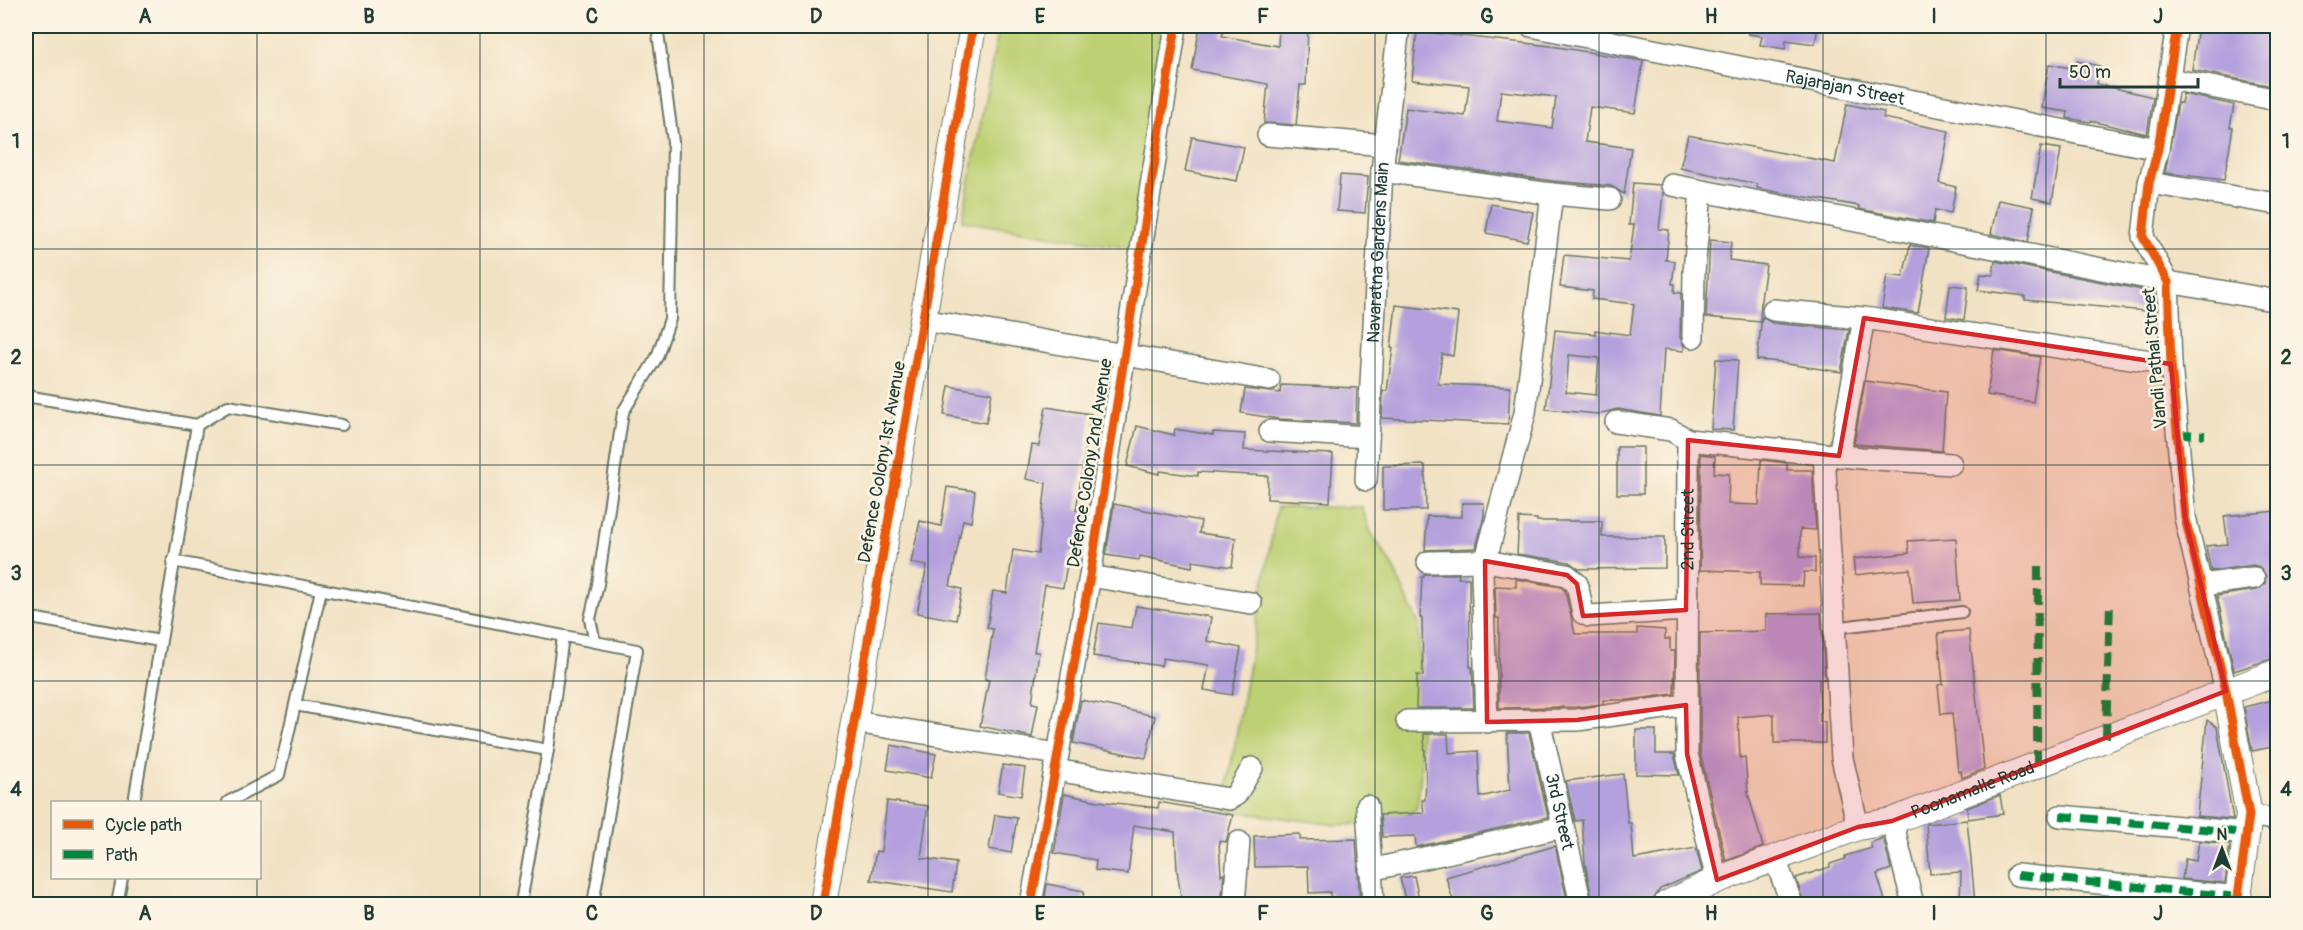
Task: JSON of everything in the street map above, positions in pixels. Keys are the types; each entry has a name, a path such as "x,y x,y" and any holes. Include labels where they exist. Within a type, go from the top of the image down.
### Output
{"street":[{"name":"Defence Colony 1st Avenue","path":"823,904 973,26"},
{"name":"Defence Colony 2nd Avenue","path":"1031,904 1090,576 1176,26"},
{"name":"Navaratna Gardens Main","path":"1366,480 1382,171 1399,26"},
{"name":"Rajarajan Street","path":"1531,26 1554,27 2158,149"},
{"name":"Vandi Pathai Street","path":"2177,26 2158,149 2149,183 2143,237 2168,282 2171,364 2185,517 2226,691"},
{"path":"2170,79 2277,100"},
{"path":"1268,135 1385,145"},
{"path":"1382,171 1552,194 1610,199"},
{"path":"2149,183 2277,204"},
{"path":"1672,185 2168,282 2277,301"},
{"path":"1693,337 1694,272 1701,191"},
{"path":"1487,722 1482,574 1525,413 1552,194"},
{"path":"1773,310 1864,318 2171,364"},
{"path":"1858,827 1842,758 1833,628 1832,455 1864,318"},
{"path":"923,320 1269,380"},
{"path":"1616,422 1671,430 1688,440 1832,455 1951,464"},
{"path":"1270,431 1368,436"},
{"name":"2nd Street","path":"1688,440 1687,754 1718,880"},
{"path":"1428,562 1485,561 1566,575 1577,584 1583,613 1589,616 1686,610"},
{"path":"1090,576 1251,603"},
{"path":"2201,585 2254,578"},
{"name":"Poonamalle Road","path":"1667,904 1718,880 1858,827 1892,821 2277,672"},
{"path":"2017,875 2238,901 2248,824 2226,691"},
{"path":"1407,721 1577,720 1686,705"},
{"name":"3rd Street","path":"1539,720 1581,904"},
{"path":"854,722 1229,799 1236,795 1252,768"},
{"path":"1367,806 1373,904"},
{"path":"2060,816 2248,824 2277,820"},
{"path":"1892,821 1913,904"},
{"path":"1370,870 1563,827"},
{"path":"1234,904 1239,842"},
{"path":"1776,859 1792,904"}],"lane":[{"path":"595,642 590,619 598,584 623,412 657,357 670,319 673,142 657,26"},
{"path":"26,396 197,425 228,406 342,425"},
{"path":"134,801 197,425"},
{"path":"173,561 637,650 593,904"},
{"path":"230,801 279,775 321,590"},
{"path":"1833,628 1962,612"},
{"path":"26,617 160,641"},
{"path":"522,897 548,750 563,636"},
{"path":"295,705 548,750"},
{"path":"117,904 122,879"}],"highlighted area":[{"path":"1864,318 2171,364 2185,517 2226,691 1892,821 1858,827 1717,880 1687,754 1686,705 1577,720 1487,722 1485,561 1567,575 1577,584 1583,616 1686,610 1688,440 1839,456"}],"green space":[{"path":"999,26 1171,26 1134,249 962,221"},
{"path":"1277,507 1362,507 1370,531 1393,567 1419,625 1421,774 1417,808 1396,823 1337,825 1223,810"}],"building":[{"path":"1200,26 1225,26 1222,36 1278,46 1279,26 1308,26 1306,85 1300,85 1296,125 1264,123 1268,84 1192,70"},
{"path":"1749,26 1818,26 1815,44 1786,40 1785,49 1760,45 1762,36 1748,34"},
{"path":"2198,26 2274,26 2272,35 2277,36 2277,87 2192,70"},
{"path":"1417,31 1551,46 1643,61 1635,113 1590,107 1585,142 1631,148 1624,194 1611,186 1553,181 1398,160 1406,108 1465,116 1469,86 1412,80","holes":["1501,91 1556,97 1552,128 1497,121"]},
{"path":"2077,61 2100,66 2097,84 2153,97 2147,134 2067,118 2068,112 2042,108 2049,64 2076,69"},
{"path":"2183,94 2234,105 2230,127 2233,127 2224,180 2165,173 2178,103 2181,103"},
{"path":"1847,104 1884,112 1883,118 1949,131 1939,183 1956,187 1951,213 1935,210 1933,223 1859,209 1859,206 1757,188 1757,184 1680,168 1688,135 1835,163"},
{"path":"1192,137 1244,147 1237,181 1185,171"},
{"path":"2041,146 2061,149 2052,202 2032,198"},
{"path":"1340,175 1368,177 1365,213 1337,211"},
{"path":"1633,183 1660,185 1663,194 1659,229 1669,230 1666,260 1675,261 1672,284 1675,284 1674,292 1681,293 1680,337 1684,351 1664,349 1660,416 1618,409 1598,414 1546,409 1555,330 1595,334 1595,330 1630,335 1634,304 1592,299 1593,291 1560,287 1564,255 1629,261 1634,225 1629,225","holes":["1569,355 1599,358 1596,395 1566,392"]},
{"path":"1998,200 2034,207 2028,242 1991,234"},
{"path":"1491,204 1533,212 1527,241 1486,233"},
{"path":"1710,240 1731,242 1729,260 1766,265 1760,322 1706,317"},
{"path":"1910,245 1929,248 1918,313 1882,308 1887,275 1903,277"},
{"path":"1995,261 2138,289 2156,295 2156,312 2025,300 2025,296 1978,290 1981,274 1993,275"},
{"path":"1950,285 1968,287 1964,320 1946,317"},
{"path":"1396,305 1458,313 1453,356 1442,354 1438,384 1510,387 1508,424 1382,418 1383,391 1387,391"},
{"path":"1762,317 1772,323 1849,330 1841,372 1757,360"},
{"path":"1994,350 2040,357 2033,402 1987,395"},
{"path":"1716,359 1738,360 1733,430 1711,429"},
{"path":"1865,381 1946,392 1942,451 1854,444"},
{"path":"1281,385 1357,388 1356,423 1278,419 1241,413 1245,389 1280,393"},
{"path":"949,386 992,393 986,423 944,415"},
{"path":"1046,407 1091,414 1076,510 1087,511 1081,551 1079,553 1069,552 1063,588 1045,585 1034,652 1039,652 1032,703 1038,704 1032,737 980,726 989,680 985,679 993,629 987,628 993,591 1007,593 1013,550 1038,554 1046,483 1026,479 1032,445 1039,446"},
{"path":"1137,426 1174,435 1175,429 1213,435 1213,432 1245,434 1244,450 1333,454 1330,502 1267,499 1268,476 1198,472 1198,476 1160,471 1159,474 1127,466"},
{"path":"1617,447 1643,447 1643,494 1617,494"},
{"path":"1701,454 1715,456 1714,473 1729,474 1728,504 1759,505 1761,460 1787,463 1787,470 1812,470 1816,530 1800,529 1800,557 1815,558 1815,572 1804,572 1803,586 1760,585 1760,572 1700,570"},
{"path":"1425,465 1426,510 1383,510 1383,466"},
{"path":"947,487 975,491 971,522 963,520 950,586 962,589 956,620 917,613 927,566 911,563 920,521 941,526"},
{"path":"1462,503 1484,503 1484,516 1476,548 1425,550 1427,516 1462,517"},
{"path":"1114,504 1201,521 1199,533 1236,538 1232,567 1193,561 1192,567 1140,556 1139,560 1106,555"},
{"path":"2277,511 2277,657 2234,671 2217,596 2256,590 2265,583 2266,576 2259,567 2253,565 2211,571 2206,546 2228,544 2224,516"},
{"path":"1519,518 1537,519 1537,521 1602,521 1602,537 1665,537 1665,568 1579,569 1569,562 1517,554"},
{"path":"1956,538 1960,600 1913,603 1910,569 1855,575 1853,559 1909,553 1908,541"},
{"path":"1424,574 1459,574 1458,578 1469,578 1470,667 1472,667 1474,708 1416,708 1417,675 1423,676 1422,618 1420,618"},
{"path":"1516,579 1561,587 1565,591 1575,634 1637,634 1637,628 1665,630 1665,639 1670,639 1670,651 1675,651 1674,694 1629,700 1603,700 1603,704 1576,707 1499,708 1499,618 1496,618 1495,586 1516,587"},
{"path":"1136,606 1211,617 1207,641 1241,648 1232,695 1204,690 1209,665 1163,658 1161,666 1093,656 1099,623 1132,628"},
{"path":"1821,613 1825,679 1819,679 1820,722 1825,722 1825,743 1774,743 1774,714 1738,717 1740,758 1745,757 1748,793 1763,847 1726,861 1700,753 1700,633 1766,631 1766,614"},
{"path":"1969,630 1984,769 1962,778 1961,771 1958,772 1952,713 1941,714 1938,685 1943,684 1938,633"},
{"path":"2277,699 2277,746 2252,751 2244,707"},
{"path":"1081,700 1155,716 1146,758 1073,743"},
{"path":"2207,720 2217,727 2233,819 2197,816"},
{"path":"1636,730 1656,730 1656,754 1674,754 1679,775 1636,774"},
{"path":"1507,733 1529,733 1548,817 1416,847 1415,836 1382,837 1380,815 1424,813 1422,800 1425,800 1426,781 1424,734 1448,734 1449,753 1478,751 1480,797 1510,790"},
{"path":"891,745 936,754 931,778 887,770"},
{"path":"1003,765 1025,768 1021,796 998,792"},
{"path":"1623,774 1634,859 1696,848 1702,871 1660,889 1652,902 1593,904 1585,863 1582,820 1575,821 1566,781"},
{"path":"1064,794 1098,801 1158,808 1159,802 1233,815 1226,842 1219,841 1221,875 1224,874 1221,904 1182,904 1175,832 1134,825 1128,874 1095,870 1096,860 1054,853"},
{"path":"2000,795 2003,814 1968,819 1967,808"},
{"path":"887,801 928,806 921,858 956,863 952,892 871,880 876,851 881,852"},
{"path":"995,815 1017,818 1011,853 989,849"},
{"path":"1967,820 1975,904 1960,904 1961,872 1930,874 1926,824"},
{"path":"1300,834 1300,840 1356,839 1360,904 1331,904 1330,892 1309,893 1308,866 1255,867 1254,836"},
{"path":"1883,838 1891,869 1877,874 1886,904 1804,904 1796,878 1830,867 1830,864 1845,859 1845,856 1872,848 1870,843"},
{"path":"2199,841 2230,844 2225,883 2182,879 2185,859 2196,861"},
{"path":"1555,846 1568,904 1454,904 1446,877"},
{"path":"1414,876 1420,904 1406,904 1400,878"},
{"path":"1047,884 1084,891 1082,904 1044,904"}],"marked path":[{"path":"2177,434 2205,435"},
{"path":"2037,765 2038,565"},
{"path":"2106,738 2110,602"},
{"path":"2060,816 2247,833"},
{"path":"2017,875 2239,897"}],"cycle path":[{"path":"823,904 973,26"},
{"path":"1031,904 1090,576 1176,26"},
{"path":"2177,26 2158,149 2149,183 2143,237 2168,282 2171,364 2185,517 2226,691 2249,815 2237,904"}]}
